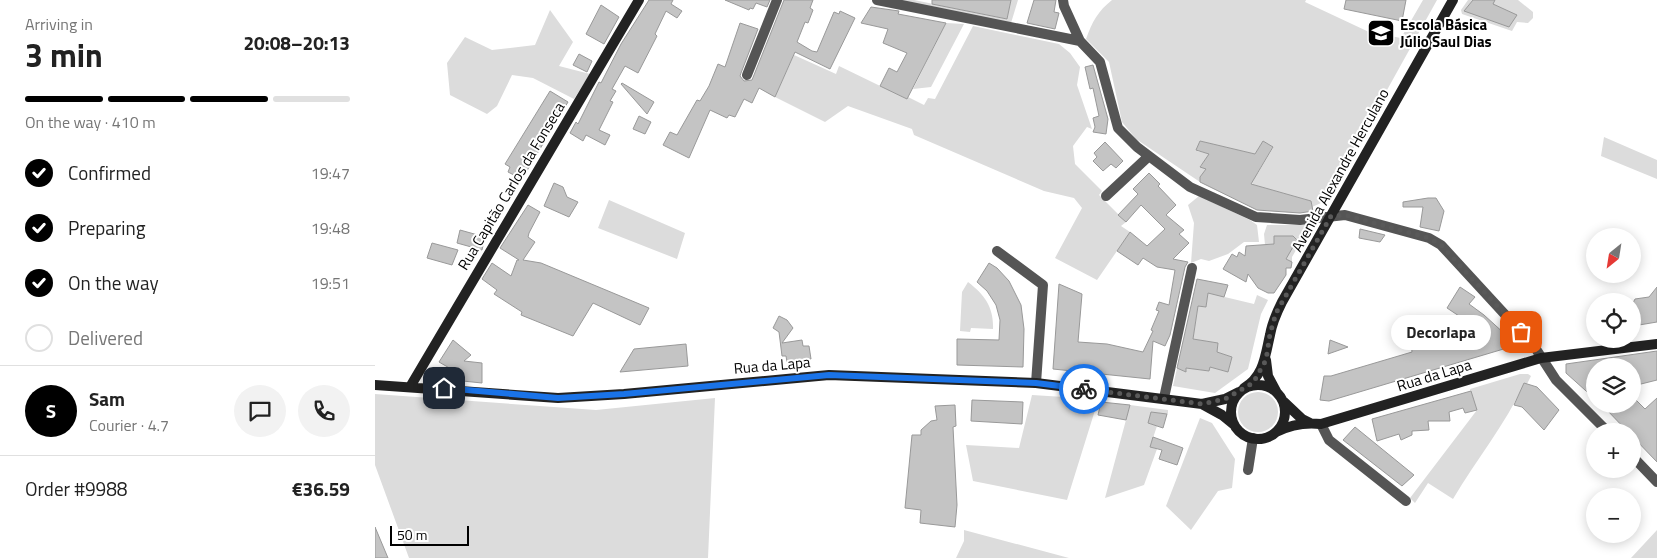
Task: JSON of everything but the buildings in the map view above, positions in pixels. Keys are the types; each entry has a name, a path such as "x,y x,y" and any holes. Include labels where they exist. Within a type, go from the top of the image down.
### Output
{"main road":[{"name":"Rua Capitão Carlos da Fonseca","path":"410,387 639,0"},
{"name":"Avenida Alexandre Herculano","path":"1281,398 1268,376 1266,360 1276,313 1453,0"},
{"name":"Rua da Lapa","path":"1276,432 1288,426 1316,423 1541,358 1657,344"},
{"name":"Avenida Alexandre Herculano","path":"1241,390 1253,383 1266,360"},
{"name":"Rua da Lapa","path":"375,385 558,398 624,394 829,375 1036,383 1202,404 1234,424"},
{"path":"1281,398 1284,419 1276,432 1261,439 1253,438 1245,436 1234,424 1231,409 1232,403 1241,390 1258,384 1266,386 1281,398 1302,419 1316,423"},
{"name":"Rua da Lapa","path":"1202,404 1225,399 1241,390"}],"street":[{"path":"747,75 777,0"},
{"path":"877,0 1080,41"},
{"path":"1063,0 1080,41 1100,62 1118,128 1137,148 1190,187 1255,217 1300,220 1345,215 1429,238 1441,245 1534,346 1556,380 1599,423"},
{"path":"1056,36 1069,27 1071,21"},
{"path":"1105,196 1149,156"},
{"path":"997,251 1043,285 1036,383"},
{"path":"1163,398 1192,268"},
{"path":"1316,423 1329,440 1406,500"},
{"path":"1248,470 1253,438"},
{"path":"1641,465 1657,482"}],"shaded area":[{"path":"897,0 914,0 1007,19 1011,0 1018,0 1011,23"},
{"path":"1112,0 1306,0 1305,2 1369,32 1401,38 1423,0 1437,0 1321,203 1312,207 1311,201 1253,185 1247,168 1258,173 1273,148 1263,141 1255,154 1200,141 1197,151 1228,158 1206,159 1200,166 1206,169 1200,177 1200,182 1136,139 1122,122 1109,62 1086,39 1096,17"},
{"path":"1468,0 1518,0 1533,12 1533,18 1528,23 1517,22 1512,31 1462,14 1461,10"},
{"path":"550,10 573,42 559,66 590,74 574,99 533,78 512,75 497,106 487,114 450,95 447,63 465,37 492,50 535,45"},
{"path":"946,23 964,24 931,87 913,89"},
{"path":"973,26 1059,44 1070,53 1080,67 1077,85 1092,129 1087,127 1073,146 1075,164 1102,191 1099,195 1126,222 1121,226 1130,232 1097,280 1055,258 1082,208 1074,198 1044,191 914,135 912,129 848,106 825,122 775,97 794,55 836,74 839,66 907,99 908,97 924,105 928,98 935,99"},
{"path":"1604,137 1657,160 1657,179 1601,156"},
{"path":"1199,196 1257,225 1259,242 1244,242 1228,254 1209,261 1201,259 1191,263 1194,223 1188,205"},
{"path":"609,200 685,233 677,259 598,228"},
{"path":"1267,225 1306,225 1309,228 1292,257 1292,262 1286,259 1297,240 1293,236 1274,236 1274,244 1265,245 1264,234"},
{"path":"968,282 984,297 990,308 993,329 971,328 970,332 960,331 962,292"},
{"path":"1208,293 1254,304 1257,295 1268,300 1261,314 1248,369 1215,393 1173,386 1177,368 1186,372 1186,368 1209,371 1210,367 1228,372 1232,357 1217,352 1218,343 1193,339 1198,306 1206,307"},
{"path":"1520,374 1531,376 1527,384 1524,384 1508,414 1453,499 1428,483 1415,503 1410,498 1477,410 1470,389"},
{"path":"1262,392 1269,395 1275,401 1278,412 1277,420 1269,429 1262,432 1254,432 1247,429 1239,420 1238,408 1241,401 1250,393"},
{"path":"375,394 596,410 715,398 708,558 409,558 375,465"},
{"path":"1032,395 1096,399 1096,407 1067,500 973,481 966,445 1019,448"},
{"path":"1130,405 1168,410 1168,414 1151,412 1148,423 1157,426 1150,447 1157,449 1144,485 1105,498"},
{"path":"1200,418 1212,423 1235,459 1232,488 1218,491 1191,530 1166,506"},
{"path":"964,530 1069,558 956,558 964,541"},
{"path":"1657,530 1657,558 1631,558"}],"way so far":[{"path":"1084,389 1202,404 1225,399 1253,383 1266,360 1276,313 1331,216 1345,215 1429,238 1441,245 1521,332"}],"place":[{"name":"Escola Básica Júlio Saul Dias","path":"1381,33"},
{"name":"Decorlapa","path":"1521,332"}],"route":[{"path":"444,388 558,398 624,394 829,375 1036,383 1084,389"}]}
